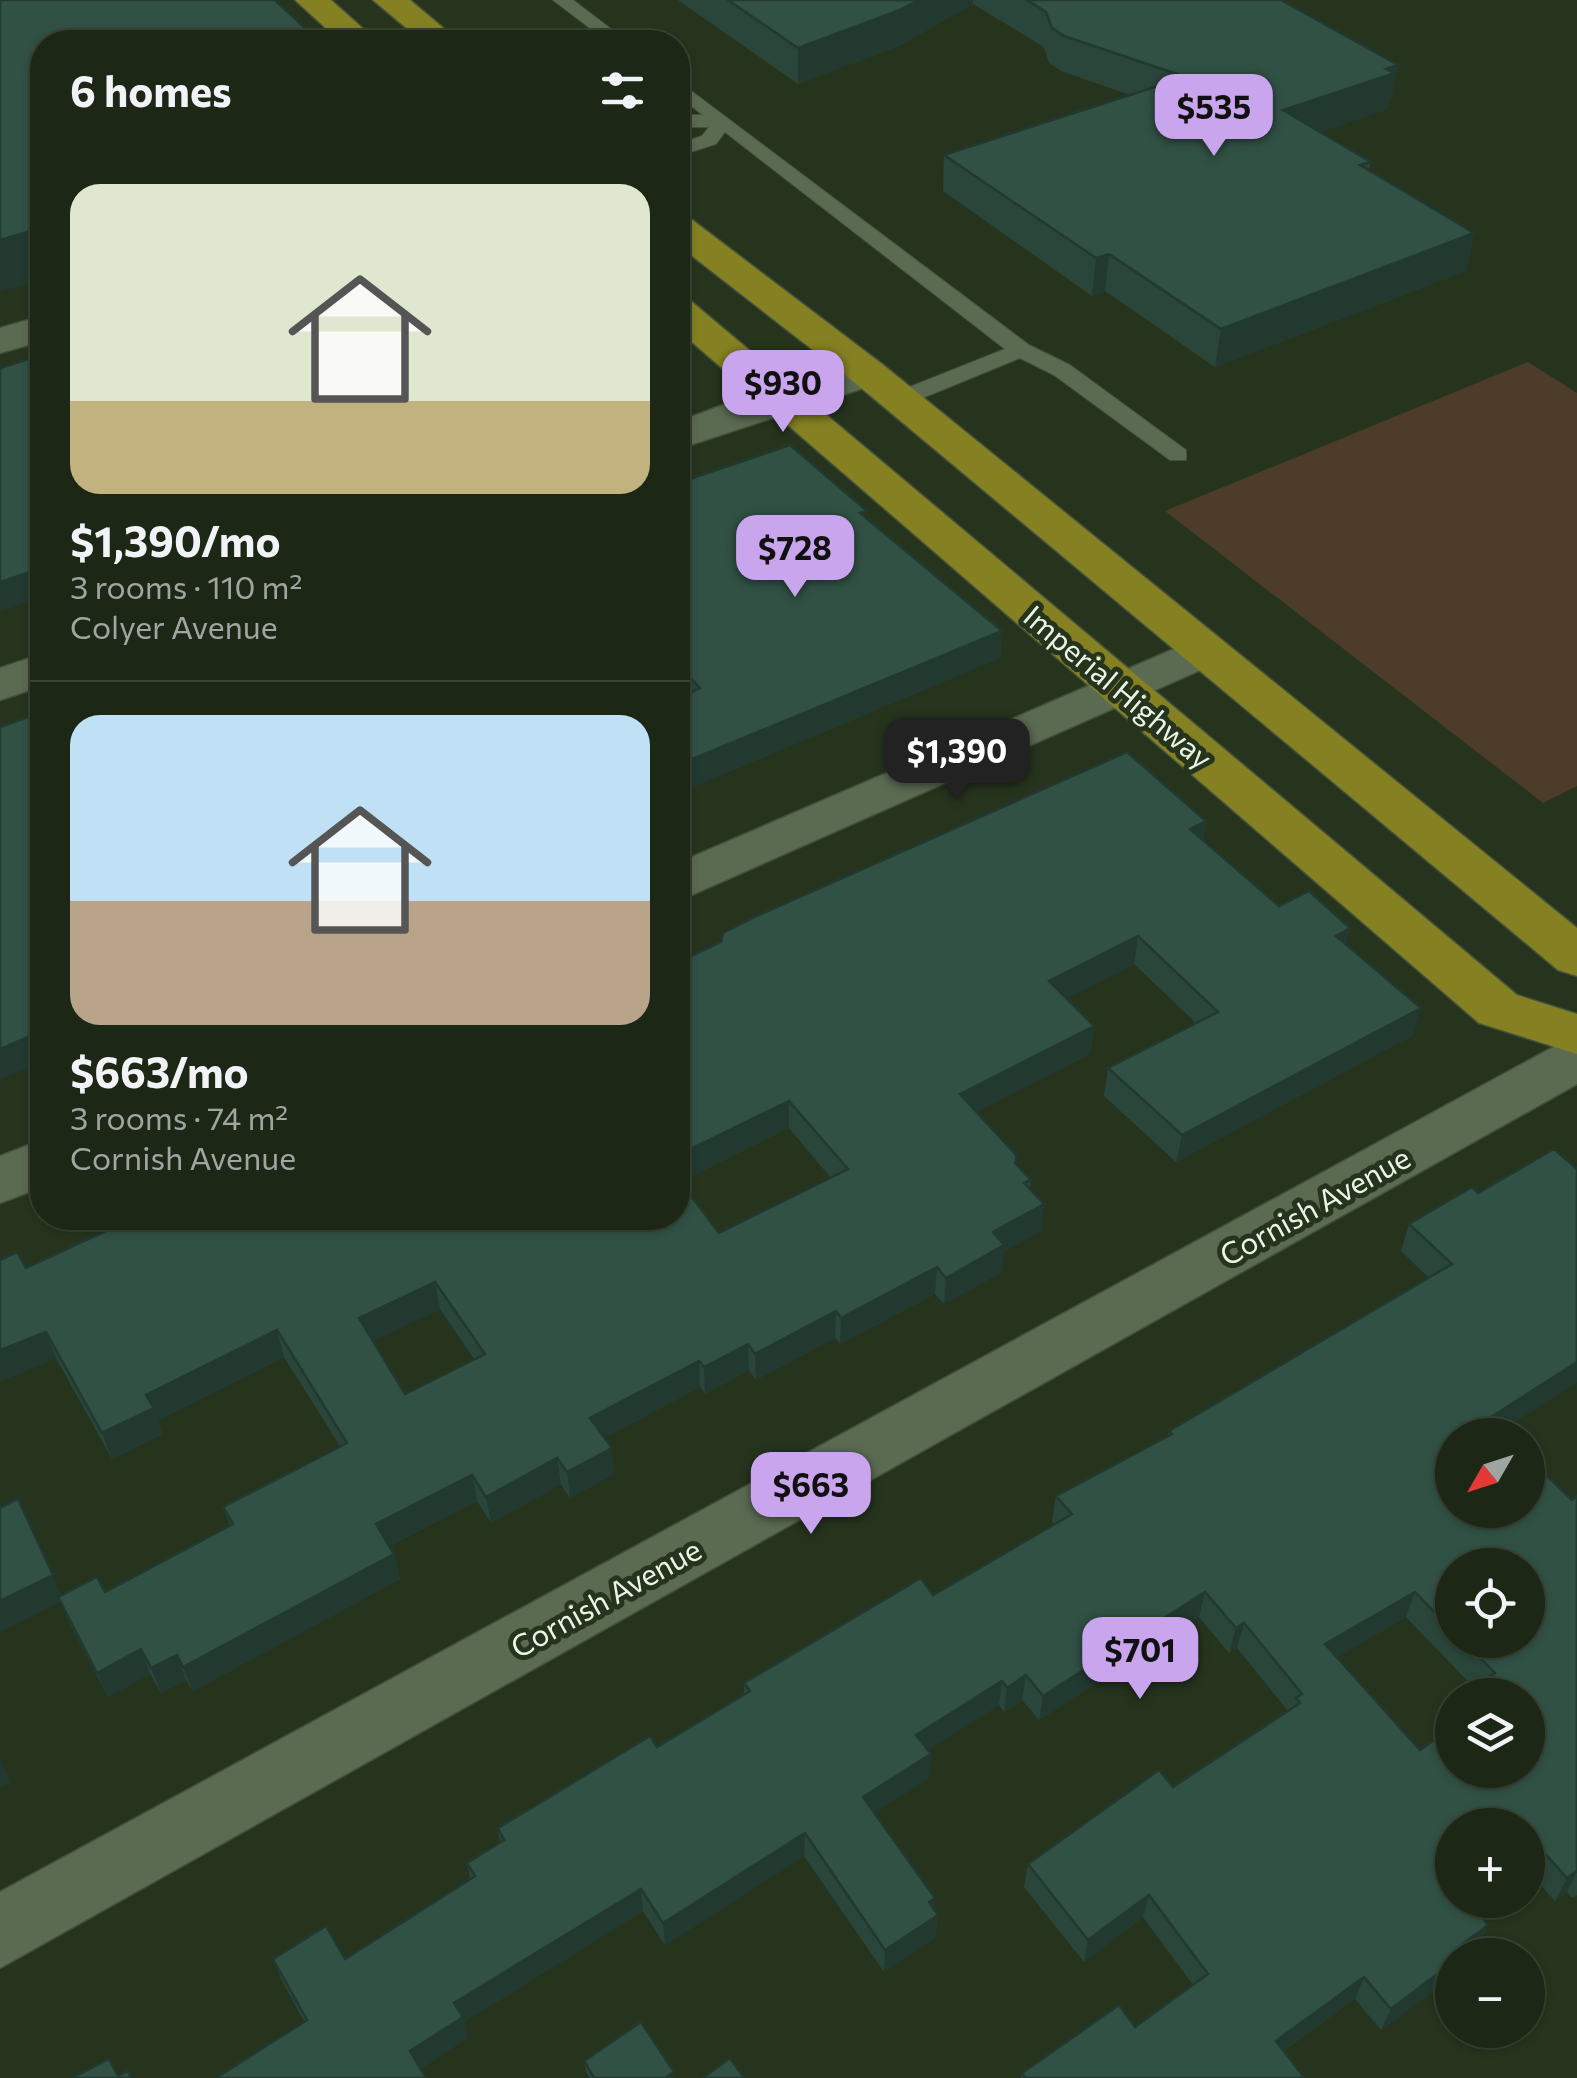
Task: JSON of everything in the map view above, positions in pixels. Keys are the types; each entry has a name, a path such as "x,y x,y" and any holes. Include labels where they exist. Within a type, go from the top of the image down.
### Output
{"main road":[{"path":"311,0 347,30"},
{"path":"388,0 427,30"},
{"path":"690,236 884,386 1577,957"},
{"name":"Imperial Highway","path":"690,320 1498,1010 1577,1034"}],"street":[{"path":"0,341 30,332"},
{"path":"690,432 780,398 884,386"},
{"path":"690,878 1204,650"},
{"path":"0,684 30,673"},
{"name":"Cornish Avenue","path":"0,1932 1577,1060"},
{"path":"0,1181 30,1167"}],"lane":[{"path":"562,0 602,30"},
{"path":"690,96 1021,350 1062,370 1178,455"},
{"path":"690,120 724,121"},
{"path":"690,146 709,140 724,121"},
{"path":"884,386 1021,350"}],"shaded area":[{"path":"1528,362 1577,393 1577,786 1543,803 1165,511"}],"building":[{"path":"0,0 275,0 307,30 30,30 30,231 0,240"},
{"path":"728,0 919,0 798,48"},
{"path":"1027,0 1281,0 1398,65 1386,69 1395,73 1283,110 1371,162 1360,165 1474,233 1221,329 1109,254 1096,258 944,155 1186,77 1064,36 1052,28 1046,12"},
{"path":"30,359 30,572 0,582 0,368"},
{"path":"790,445 867,511 860,513 1002,631 690,760 690,693 700,688 690,678 690,475 693,478"},
{"path":"30,716 30,1036 0,1049 0,727"},
{"path":"1127,752 1206,821 1190,829 1279,906 1309,891 1350,928 1336,936 1421,1008 1182,1135 1108,1068 1218,1012 1138,936 1049,981 1094,1026 960,1094 1017,1156 1015,1163 1031,1180 1024,1183 1044,1204 993,1232 1004,1245 946,1278 937,1267 841,1318 836,1311 755,1354 748,1344 704,1367 699,1361 590,1418 612,1448 567,1472 557,1458 486,1497 472,1475 376,1524 394,1554 183,1667 177,1655 151,1668 141,1649 97,1673 58,1597 97,1577 105,1592 233,1524 223,1507 347,1443 277,1330 146,1395 154,1408 102,1433 46,1332 0,1350 0,1260 17,1252 26,1268 108,1230 690,1230 690,1195 719,1233 848,1169 789,1101 690,1149 690,956 721,942 723,933","holes":["435,1282 485,1354 405,1394 359,1318"]},
{"path":"1554,1149 1577,1169 1577,1362 1490,1418 1435,1418 1435,1528 1545,1528 1545,1474 1572,1500 1577,1496 1577,1871 1567,1878 1545,1854 1545,1808 1435,1808 1435,1918 1482,1918 1488,1925 1471,1938 1435,1938 1435,1976 1391,2009 1364,1977 1276,2041 1301,2078 1025,2078 1022,2073 1119,2005 1135,2027 1208,1974 1149,1895 1088,1940 1028,1864 1159,1770 1173,1787 1300,1703 1296,1698 1302,1694 1244,1623 1236,1628 1205,1592 1043,1696 1026,1675 1007,1688 1002,1681 916,1735 931,1754 863,1797 935,1898 929,1902 938,1915 885,1950 805,1833 663,1923 641,1889 454,2003 463,2017 410,2051 426,2078 216,2078 307,2020 273,1959 326,1926 345,1959 475,1876 467,1863 504,1840 498,1828 650,1736 657,1747 750,1691 744,1683 921,1578 933,1595 1072,1514 1056,1496 1172,1434 1169,1431 1452,1264 1409,1224 1472,1187 1478,1193","holes":["1435,1548 1545,1548 1545,1658 1480,1658 1495,1673 1489,1677 1545,1678 1545,1788 1435,1788 1435,1740 1420,1750 1325,1644 1415,1592 1435,1613"]},
{"path":"18,1499 53,1575 0,1601 0,1508"},
{"path":"641,2022 674,2072 665,2078 594,2078 584,2061"},
{"path":"730,2058 744,2078 703,2078"},
{"path":"109,2059 118,2076 128,2071 131,2078 72,2078"}]}
